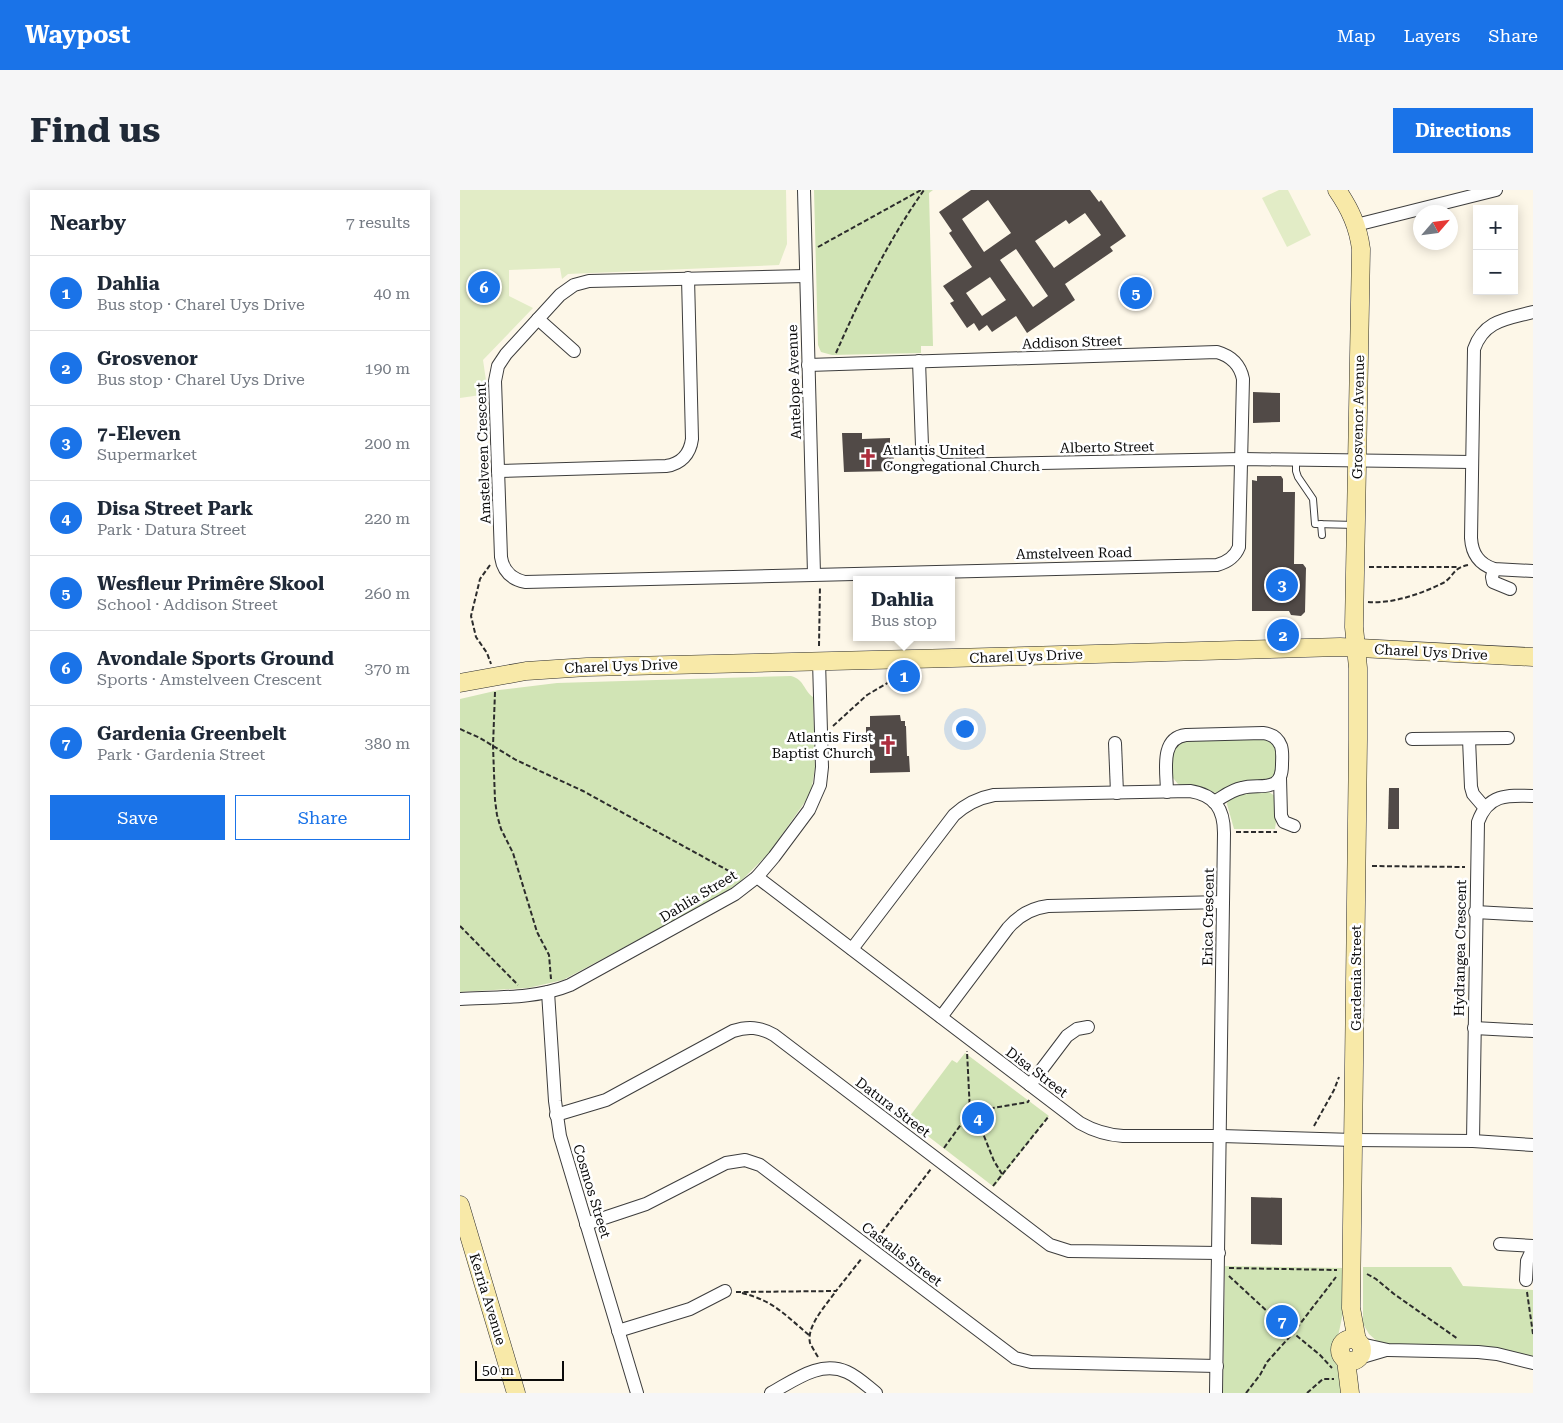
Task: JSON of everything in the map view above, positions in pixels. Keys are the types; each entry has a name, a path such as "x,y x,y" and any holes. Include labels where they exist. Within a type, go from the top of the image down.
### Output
{"street":[{"name":"Antelope Avenue","path":"804,190 808,365 817,573"},
{"name":"Grosvenor Avenue","path":"1337,190 1348,206 1356,225 1360,243 1361,262 1354,627 1356,648"},
{"path":"1356,225 1496,190"},
{"name":"Amstelveen Crescent","path":"502,565 496,373 506,354 566,289 581,282 806,276"},
{"path":"498,471 666,466 676,463 685,457 692,439 688,278"},
{"path":"1510,589 1494,582 1488,566 1477,557 1472,545 1474,357 1477,342 1484,331 1494,323 1533,312"},
{"path":"538,318 574,351"},
{"name":"Addison Street","path":"808,365 1217,352 1235,361 1239,366 1243,379 1242,458"},
{"name":"Alberto Street","path":"919,362 922,446 931,460 941,465 1242,458 1472,462"},
{"name":"Amstelveen Road","path":"817,573 1223,563 1234,557 1240,542 1242,458"},
{"path":"502,565 509,575 525,582 817,573"},
{"path":"1488,566 1533,571"},
{"name":"Charel Uys Drive","path":"460,683 496,676 586,667 1340,647 1533,657"},
{"name":"Gardenia Street","path":"1346,1386 1354,1351 1351,1308 1357,865 1358,686 1356,648"},
{"name":"Dahlia Street","path":"460,999 523,995 565,988 722,902 752,881 774,857 814,802 821,776 819,661"},
{"path":"1167,792 1168,748 1174,739 1182,736 1270,735 1278,740 1281,749 1281,816 1284,822 1294,826"},
{"path":"1412,739 1508,738"},
{"path":"1469,739 1471,786 1473,794 1485,808 1503,796 1533,796"},
{"path":"1115,743 1117,793"},
{"path":"852,949 954,815 969,803 994,795 1167,792 1196,792 1203,794 1214,802 1239,788 1270,786 1280,778"},
{"name":"Erica Crescent","path":"1214,802 1224,820 1216,1393"},
{"name":"Hydrangea Crescent","path":"1473,1141 1476,830 1480,815 1485,808"},
{"name":"Disa Street","path":"752,881 852,949 1088,1128 1113,1135 1473,1141 1533,1146"},
{"path":"941,1017 1008,928 1019,916 1034,909 1048,906 1224,902"},
{"path":"1475,912 1533,915"},
{"name":"Cosmos Street","path":"548,992 556,1115 560,1136 637,1393"},
{"path":"1033,1087 1067,1036 1077,1029 1088,1026"},
{"name":"Datura Street","path":"556,1115 606,1100 733,1031 747,1027 755,1028 774,1035 1050,1245 1063,1250 1219,1253"},
{"path":"1474,1028 1533,1031"},
{"name":"Castalis Street","path":"586,1224 646,1204 726,1162 745,1160 760,1165 1010,1355 1021,1360 1031,1362 1217,1366"},
{"name":"Kerria Avenue","path":"460,1205 516,1393"},
{"path":"1500,1244 1533,1247 1527,1261 1526,1280"},
{"path":"618,1331 690,1308 726,1291"},
{"path":"1354,1351 1478,1352 1507,1356 1533,1363"},
{"path":"772,1393 809,1372 824,1368 848,1372 876,1393"}],"lane":[{"path":"1296,459 1298,477 1312,499 1322,535"},
{"path":"1318,524 1356,525"}],"path":[{"path":"805,250 813,250 922,190"},
{"path":"832,364 860,299 922,190"},
{"path":"502,565 496,559 480,579 471,616 476,637 487,653 496,676 493,746 497,816 512,853 537,932 550,955 551,975 548,992"},
{"path":"1356,565 1377,567 1488,566"},
{"path":"1355,601 1379,603 1418,592 1446,582 1460,567"},
{"path":"817,573 819,661"},
{"path":"821,735 867,695 898,677 898,660"},
{"path":"460,729 516,760 583,791 743,879 752,881"},
{"path":"1224,833 1242,831 1274,833 1294,826"},
{"path":"1357,865 1476,866"},
{"path":"460,926 520,987 523,995"},
{"path":"970,1040 966,1053 970,1112 1002,1174"},
{"path":"1306,1139 1334,1090 1339,1076"},
{"path":"824,1368 810,1344 810,1335 820,1313 836,1291 933,1167 970,1112 1028,1102 1033,1087"},
{"path":"986,1196 1057,1106"},
{"path":"1219,1267 1320,1355 1346,1386"},
{"path":"1219,1267 1236,1269 1340,1270 1335,1280 1293,1333 1267,1362 1246,1393"},
{"path":"1352,1274 1366,1274 1376,1279 1401,1300 1452,1335 1463,1342 1475,1344 1478,1352"},
{"path":"1526,1280 1533,1334"},
{"path":"726,1291 836,1291"},
{"path":"740,1292 774,1305 810,1335"},
{"path":"1307,1393 1323,1380 1346,1386"}],"green space":[{"path":"460,190 786,190 787,244 779,265 568,274 562,279 560,268 509,270 509,296 533,308 483,360 488,394 460,398"},
{"path":"814,190 933,190 929,193 933,346 921,346 921,353 832,355 821,352 818,345"},
{"path":"1279,190 1288,190 1311,235 1287,247 1262,198"},
{"path":"791,676 799,680 813,697 815,768 811,792 769,853 740,882 718,897 563,980 528,988 460,992 460,699 499,690 557,683"},
{"path":"1264,738 1276,746 1277,772 1272,780 1215,793 1203,787 1181,786 1173,778 1172,747 1179,741"},
{"path":"1266,790 1275,796 1277,814 1275,829 1234,829 1227,804 1228,799 1243,791"},
{"path":"965,1053 1049,1116 994,1187 907,1120 952,1060 957,1063"},
{"path":"1225,1266 1346,1268 1345,1303 1335,1351 1342,1393 1223,1393"},
{"path":"1363,1267 1451,1267 1463,1286 1533,1290 1533,1357 1380,1344 1369,1334 1363,1324"}],"building":[{"path":"971,190 1090,190 1099,202 1101,200 1126,236 1110,247 1113,251 1065,284 1075,300 1027,333 1016,316 992,332 987,325 979,331 974,323 967,328 950,303 954,301 943,286 972,267 949,233 952,231 939,212","holes":["988,200 1011,233 984,252 962,219","1085,213 1101,235 1054,268 1035,241 1066,220 1069,224","1016,249 1048,296 1033,307 1000,260","990,277 1006,300 982,316 966,293"]},
{"path":"1253,392 1280,393 1280,422 1253,423"},
{"name":"Atlantis United Congregational Church","path":"842,433 862,433 862,439 890,438 890,445 893,445 894,471 844,472"},
{"path":"1257,476 1281,476 1283,479 1283,492 1295,492 1294,564 1303,564 1306,568 1305,612 1301,616 1291,615 1289,611 1252,611 1252,480 1257,481"},
{"name":"Atlantis First Baptist Church","path":"900,715 901,721 905,721 906,726 907,756 909,756 910,772 870,773 870,743 866,743 866,727 870,727 870,716"},
{"path":"1389,788 1399,788 1399,829 1388,829"},
{"path":"1251,1197 1282,1198 1282,1245 1251,1244"}],"place":[{"name":"Avondale Sports Ground","path":"484,287"},
{"name":"Wesfleur Primêre Skool","path":"1136,293"},
{"name":"Atlantis United Congregational Church","path":"868,458"},
{"name":"7-Eleven","path":"1282,585"},
{"name":"Grosvenor","path":"1283,635"},
{"name":"Dahlia","path":"904,676"},
{"name":"Atlantis First Baptist Church","path":"888,745"},
{"name":"Disa Street Park","path":"978,1118"},
{"name":"Gardenia Greenbelt","path":"1282,1321"}]}
